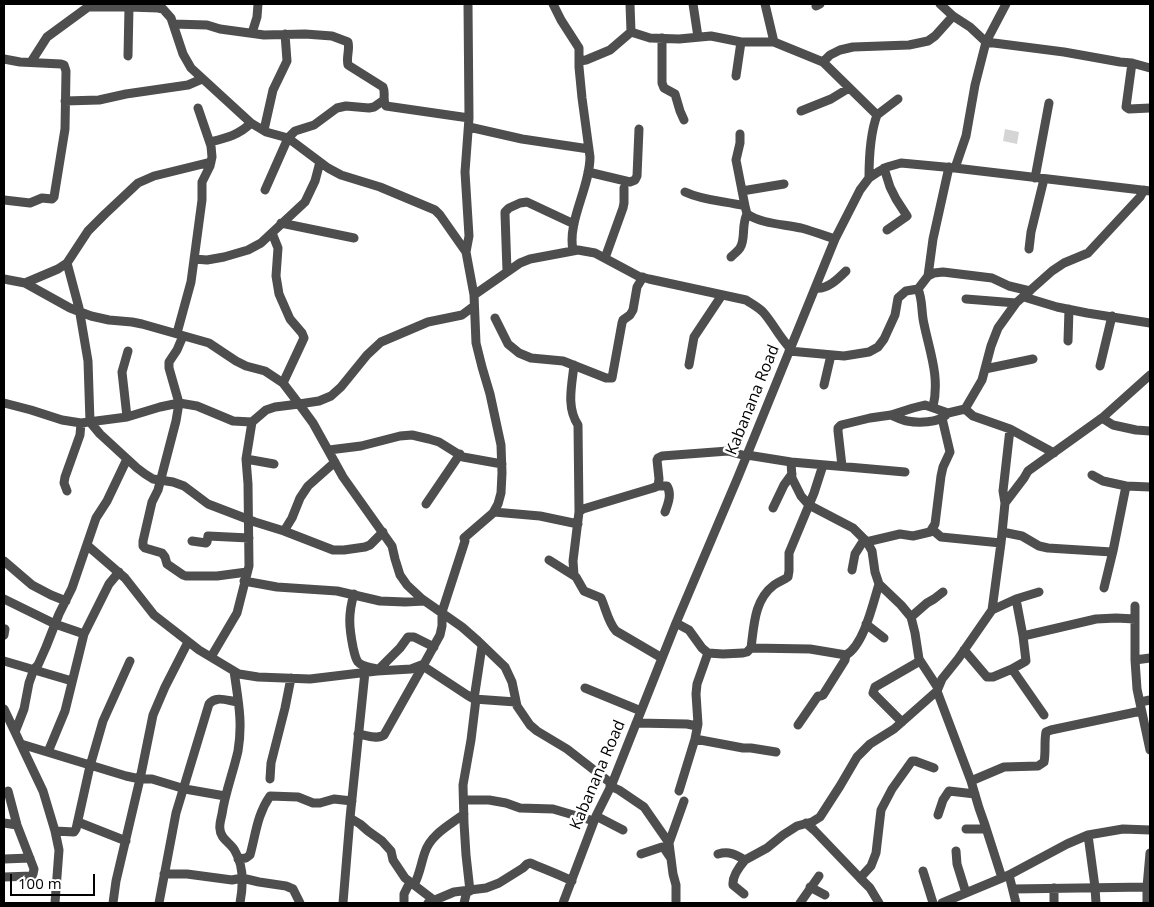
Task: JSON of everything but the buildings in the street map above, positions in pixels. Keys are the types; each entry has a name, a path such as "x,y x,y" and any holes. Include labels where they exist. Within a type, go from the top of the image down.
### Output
{"street":[{"path":"252,33 258,4"},
{"path":"358,734 376,738 384,735 434,647 441,631 442,612 465,541 464,538 494,512 501,493 501,445 476,343 474,295 466,252 469,236 466,172 469,123 468,4"},
{"path":"553,4 561,20 580,48 579,67 589,149 590,164 574,224 573,250"},
{"path":"630,4 631,32"},
{"path":"694,4 698,36"},
{"path":"765,4 774,42"},
{"path":"940,4 986,42 1064,52 1132,63 1150,68"},
{"path":"928,276 934,239 952,168 966,136 975,84 986,42 1006,4"},
{"path":"31,62 47,37 87,6 158,8 163,6 173,24 188,64 251,123 266,132 288,138 341,175 380,187 435,210 466,252"},
{"path":"128,56 129,7"},
{"path":"823,62 830,55 853,47 909,45 928,41 954,16"},
{"path":"173,24 207,25 220,29 264,35 332,36 348,42 348,64 383,87 386,106 469,123 522,139 589,149"},
{"path":"580,61 610,50 631,32"},
{"path":"631,32 650,38 678,39 718,36 741,42 774,42 823,62 877,115"},
{"path":"264,130 272,94 287,60 285,34"},
{"path":"662,38 662,86 675,94 684,120"},
{"path":"736,76 741,42"},
{"path":"4,59 64,64 66,71 65,128 54,197 52,199 42,198 30,203 4,200"},
{"path":"1132,63 1126,107 1129,109 1150,108"},
{"path":"65,101 99,100 188,84 202,79"},
{"path":"801,111 831,99 849,88"},
{"path":"869,178 869,158 874,123 877,115 898,99"},
{"path":"265,190 288,138 294,131 314,125 337,108 346,106 369,108 384,100"},
{"path":"1029,249 1049,103"},
{"path":"198,108 210,142 211,162 202,182 202,200 191,282 177,350 168,365 179,403 174,430 158,490 151,508 143,546 162,553 167,564 186,576 245,576 277,587 330,590 393,602 425,601"},
{"path":"210,142 232,136 244,130 251,123"},
{"path":"588,172 630,182 635,180 637,176 639,129"},
{"path":"731,257 742,245 746,210 736,160 740,134"},
{"path":"25,283 58,269 67,263 88,230 138,183 154,176 211,162"},
{"path":"194,259 215,259 236,254 262,243 305,202 315,181 320,162"},
{"name":"Kabanana Road","path":"564,903 595,819 611,785 676,623 747,455 834,239 860,190 869,178 884,168 901,163 1147,190"},
{"path":"884,168 896,199 907,216 887,230"},
{"path":"742,191 784,184"},
{"path":"604,258 623,208 624,188"},
{"path":"891,415 906,421 919,422 965,409 982,380 998,328 1016,303 1052,271 1064,263 1088,253 1147,190"},
{"path":"685,192 695,197 732,203 746,210 759,221 800,228 834,239"},
{"path":"507,271 505,214 507,209 520,203 530,203 574,224"},
{"path":"282,223 354,238"},
{"path":"272,233 278,248 276,276 279,294 290,319 304,338 283,383"},
{"path":"474,295 520,263 530,259 573,250 595,253 643,277 746,300 762,311 790,349 831,355 844,356 869,352 878,347 884,339 895,315 898,298 906,292 918,289 928,276 943,272 992,278 1057,307 1150,323"},
{"path":"67,263 80,312 88,366 85,422 65,477 64,483 67,491"},
{"path":"815,288 820,289 836,281 846,271"},
{"path":"495,318 508,344 519,353 530,358 563,361 606,378 612,378 622,323 633,310 637,287 643,277"},
{"path":"4,279 25,283 80,312 109,320 132,322 209,343 236,361 265,371 283,383 313,423 350,486 392,546 394,559 407,585 425,601 462,628 507,671 512,682 516,702 534,729 567,749 611,785 644,807 669,843 676,885 676,903"},
{"path":"918,289 921,295 924,323 936,380 933,407"},
{"path":"689,365 694,337 722,295"},
{"path":"966,299 1016,303"},
{"path":"4,403 62,420 85,422 127,418 179,403 197,406 234,421 252,422 266,410 275,407 318,401 332,396 367,355 381,342 428,322 462,314 474,306"},
{"path":"1068,341 1069,309"},
{"path":"1100,366 1112,316"},
{"path":"127,418 122,372 128,351"},
{"path":"824,385 831,355"},
{"path":"985,369 1033,359"},
{"path":"574,366 570,400 572,414 578,424 579,512 572,561 574,575"},
{"path":"1005,503 1028,471 1102,418 1150,375"},
{"path":"842,466 838,431 840,426 891,415 925,405 933,407 945,416 950,452 943,468 938,506 930,532 913,536 900,534 862,543 855,554 852,570"},
{"path":"965,409 973,416 1010,430 1054,453"},
{"path":"1102,418 1113,426 1150,431"},
{"path":"85,422 153,479 184,486 208,504 248,519 333,550 370,545 383,532"},
{"path":"211,657 237,613 249,566 246,459 252,422"},
{"path":"744,894 733,885 732,881 745,860 767,848 789,830 812,822 820,817 857,757 870,744 894,730 937,690 942,679 992,610 1005,503 1003,491 1010,430"},
{"path":"329,450 361,446 400,436 412,435 439,442 463,457 502,464"},
{"path":"658,486 658,458 662,456 728,451 791,462 905,472"},
{"path":"426,504 460,454"},
{"path":"15,732 24,709 29,683 66,601 88,546 96,518 128,459"},
{"path":"246,459 274,464"},
{"path":"284,531 308,486 335,462"},
{"path":"791,462 792,478 800,496 809,505 853,528 867,542 872,551 874,572 879,584 911,617 916,633 920,661 937,690 971,780 986,828 1006,877 1014,889 1016,903"},
{"path":"676,623 689,630 708,653 743,653 751,648 755,614 767,591 788,577 790,553 823,465"},
{"path":"773,508 784,485 792,474"},
{"path":"1092,475 1103,481 1126,486 1150,487"},
{"path":"579,512 583,509 658,486 667,486 669,489 669,503 665,512"},
{"path":"1104,588 1126,486"},
{"path":"494,512 540,516 578,524"},
{"path":"933,527 933,530 941,537 1001,543"},
{"path":"1002,532 1022,536 1039,546 1048,548 1112,552"},
{"path":"192,541 206,543 208,542 208,536 249,538"},
{"path":"88,546 119,572 151,612 188,642 244,676 310,678 378,670 410,669 424,665"},
{"path":"549,560 574,575 584,591 601,598 616,631 662,658"},
{"path":"4,561 32,585 66,601"},
{"path":"48,752 65,711 84,634 109,584 119,572"},
{"path":"798,725 818,696 823,695 845,660 846,655 860,638 879,584"},
{"path":"911,617 943,592"},
{"path":"992,610 1039,592"},
{"path":"354,594 350,606 349,620 352,643 357,659 361,664 378,670"},
{"path":"4,599 55,624 84,634"},
{"path":"964,650 987,678 1026,661 1016,600"},
{"path":"1135,606 1137,689 1148,727 1150,750"},
{"path":"1023,636 1096,619 1135,619"},
{"path":"866,624 884,638"},
{"path":"378,670 408,637 414,637 434,647"},
{"path":"113,903 116,881 154,710 188,642"},
{"path":"464,903 469,891 463,785 471,740 482,646"},
{"path":"751,648 810,649 846,655"},
{"path":"679,792 695,739 697,726 697,684 708,653"},
{"path":"1135,660 1150,658"},
{"path":"4,661 72,681"},
{"path":"902,722 873,691 874,688 920,661"},
{"path":"55,831 74,832 103,721 130,662"},
{"path":"424,665 475,699 516,702"},
{"path":"1012,668 1044,715"},
{"path":"234,671 241,724 236,760 225,796 220,832 236,851 242,878 240,903"},
{"path":"343,903 365,672"},
{"path":"270,779 270,766 286,708 291,678"},
{"path":"585,688 641,711"},
{"path":"159,903 176,813 209,704 216,699 238,702"},
{"path":"971,780 1004,767 1038,766 1044,762 1046,732 1141,706 1150,700"},
{"path":"4,709 43,791 55,831 59,850 55,903"},
{"path":"636,723 688,724 697,726"},
{"path":"695,739 776,752"},
{"path":"21,744 126,776 152,779 184,788 225,796"},
{"path":"860,878 871,866 876,853 882,810 898,780 912,761 934,768"},
{"path":"938,815 949,791 975,794"},
{"path":"4,877 32,876 34,869 8,792"},
{"path":"238,859 246,858 250,854 256,826 270,796 298,797 313,803 320,803 334,798 352,801"},
{"path":"464,800 489,800 520,808 553,810 595,819 623,830"},
{"path":"669,843 684,802"},
{"path":"404,903 404,894 420,873 425,851 430,841 464,814"},
{"path":"350,818 375,835 388,847 393,860 405,878 431,902 454,892 486,888 499,883 530,863 572,881"},
{"path":"78,822 126,841"},
{"path":"4,823 18,825"},
{"path":"806,823 870,888 880,903"},
{"path":"966,829 986,828"},
{"path":"942,903 1006,877 1067,844 1088,835 1123,829 1150,830"},
{"path":"1088,835 1096,903"},
{"path":"641,854 662,847 670,857"},
{"path":"956,851 957,864 966,893"},
{"path":"718,854 726,852 735,854 745,860"},
{"path":"1148,900 1146,887 1150,853"},
{"path":"4,859 30,858"},
{"path":"923,870 933,903"},
{"path":"164,874 195,875 232,880 242,878 293,888 300,903"},
{"path":"800,903 819,876"},
{"path":"810,887 825,895"},
{"path":"1014,889 1146,887"},
{"path":"1054,888 1054,903"}],"shaded area":[{"path":"1005,129 1019,132 1017,144 1003,141"}]}
